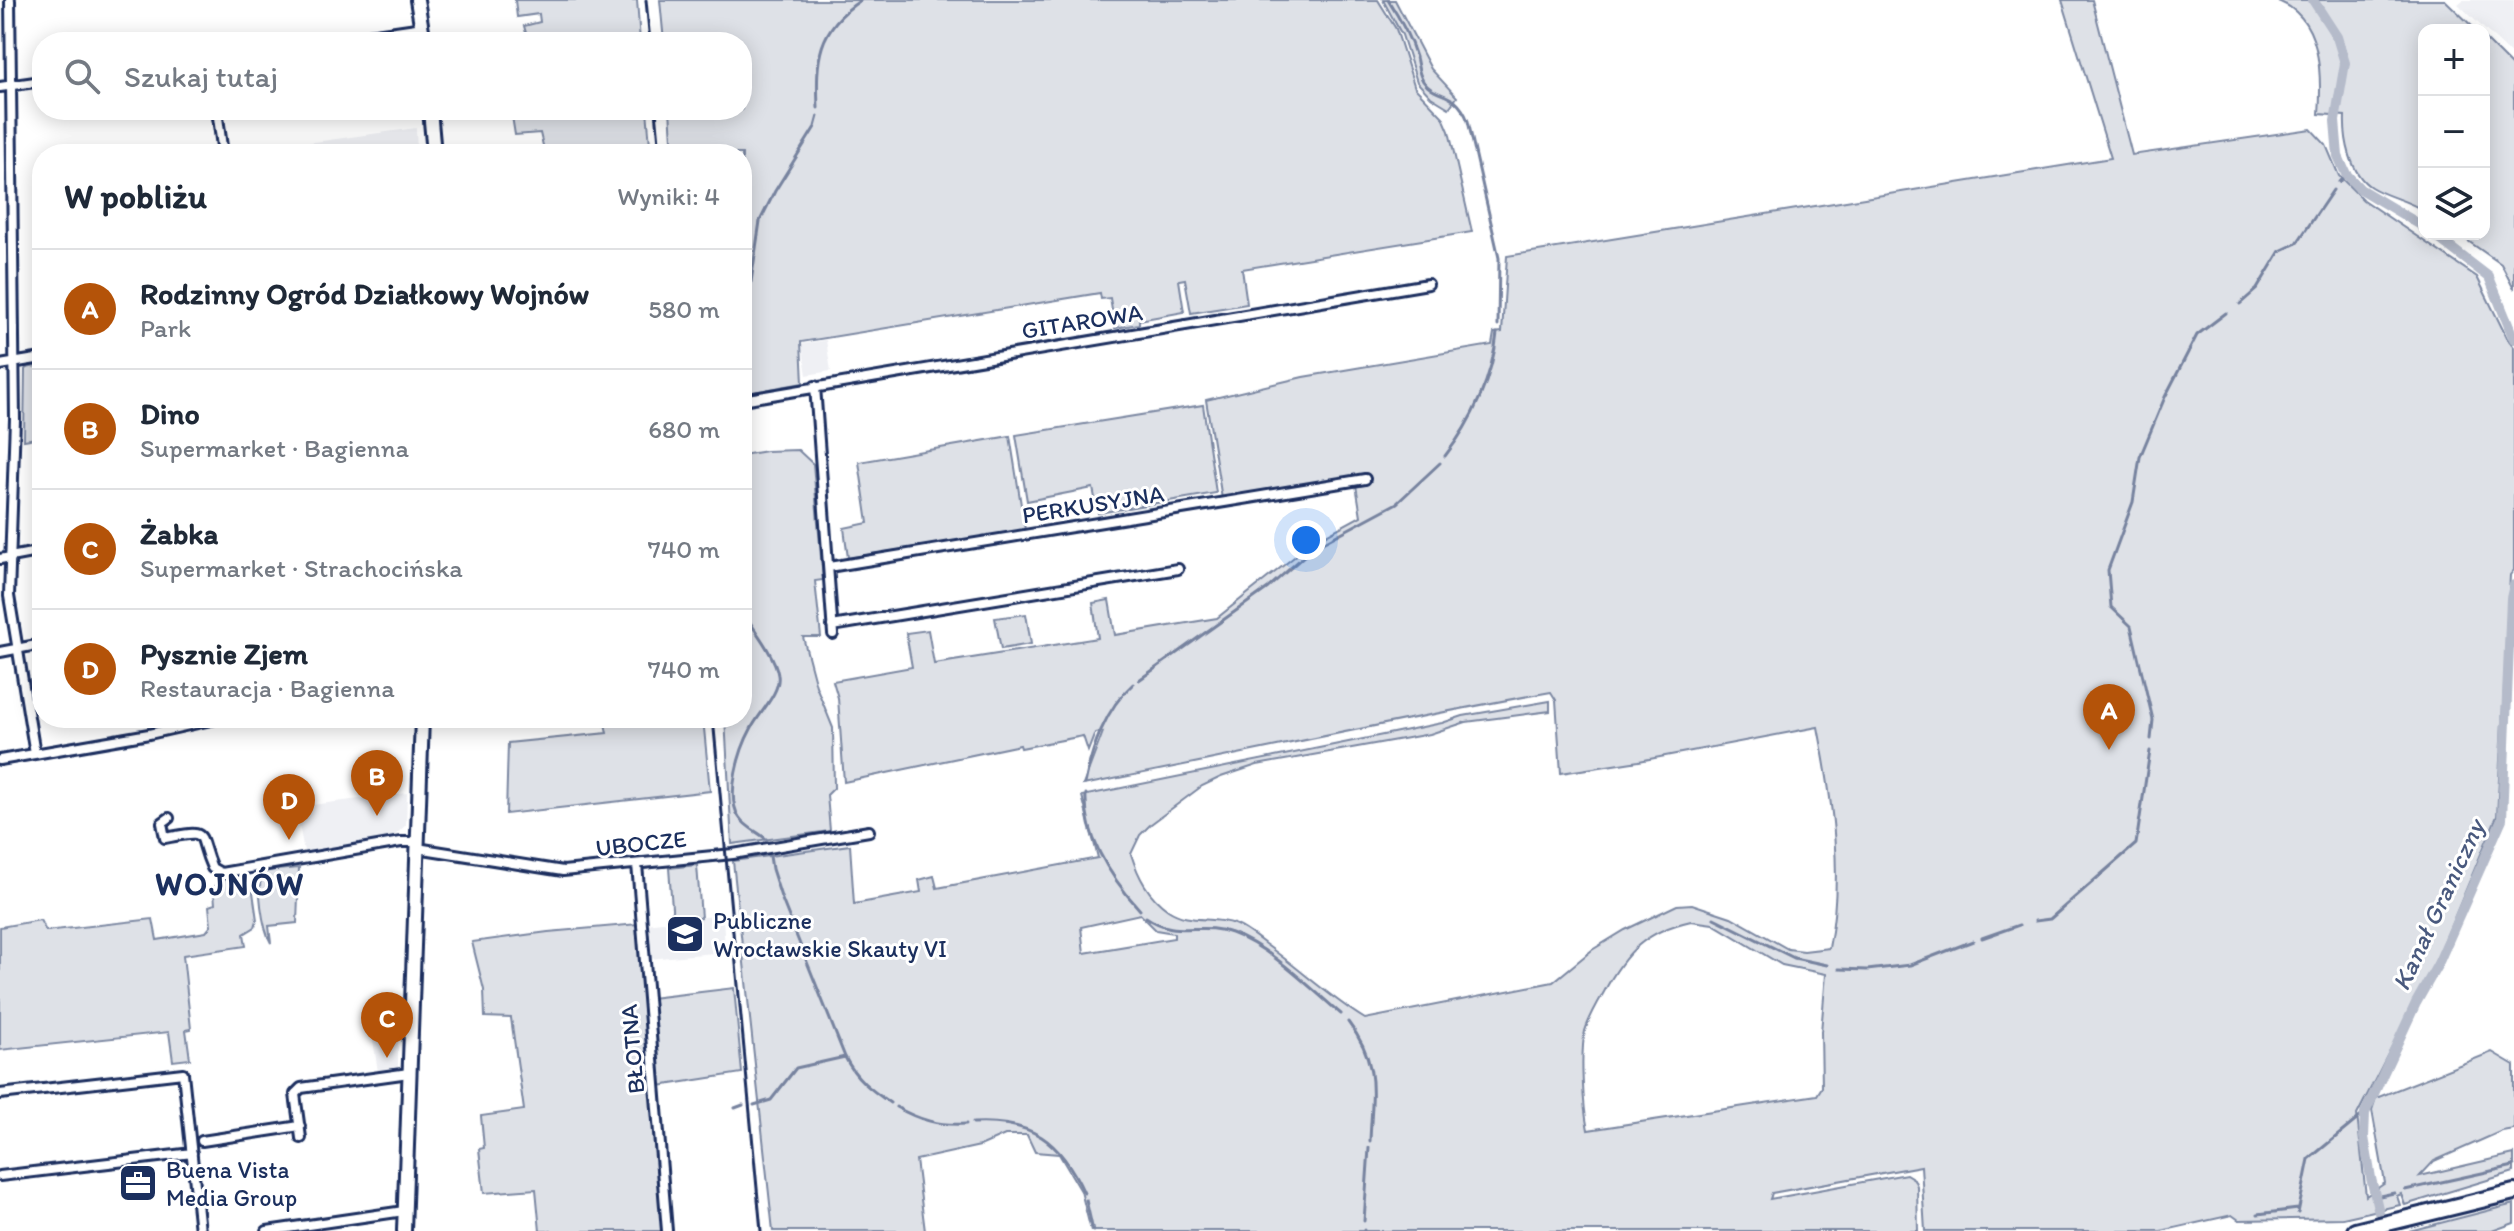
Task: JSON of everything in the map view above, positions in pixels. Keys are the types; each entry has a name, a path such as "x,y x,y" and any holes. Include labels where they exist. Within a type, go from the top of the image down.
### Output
{"main road":[{"path":"417,0 423,32"},
{"path":"431,120 433,144"},
{"path":"404,1231 422,728"},
{"path":"2360,1230 2514,1192"}],"street":[{"path":"10,0 14,363 9,596 35,754"},
{"path":"389,32 423,27"},
{"path":"0,87 32,82"},
{"path":"218,120 222,144"},
{"name":"GITAROWA","path":"752,398 1428,284"},
{"path":"0,365 32,360"},
{"path":"815,386 832,630 1178,569"},
{"name":"PERKUSYJNA","path":"829,567 1365,479"},
{"path":"0,559 32,553"},
{"path":"0,652 32,646"},
{"path":"0,760 176,728"},
{"name":"UBOCZE","path":"169,818 162,823 165,838 194,832 200,834 209,863 216,871 229,873 401,842 563,871 760,850 869,831"},
{"name":"BŁOTNA","path":"637,864 667,1231"},
{"path":"0,1094 183,1073 200,1231"},
{"path":"301,1138 295,1094 301,1088 409,1073"},
{"path":"202,1141 300,1126"},
{"path":"0,1176 192,1153"},
{"path":"267,1231 404,1211"}],"shaded area":[{"path":"515,0 637,0 639,32 526,32 524,26 540,22 539,14 517,17"},
{"path":"660,0 1378,0 1396,29 1415,88 1443,117 1449,131 1472,232 1242,269 1247,304 1191,313 1185,279 1179,280 1184,312 1115,328 1110,298 1101,299 1100,293 801,342 803,383 752,392 752,144 672,144 671,120 752,120 752,32 663,32"},
{"path":"1383,0 1395,0 1431,69 1457,97 1449,108 1431,97 1417,82 1402,35"},
{"path":"2062,0 2092,0 2132,155 2311,129 2326,145 2339,176 2363,200 2477,277 2514,347 2514,570 2510,575 2497,816 2439,954 2357,1115 2366,1196 2385,1183 2372,1110 2376,1098 2492,1052 2514,1065 2514,1129 2502,1131 2434,1161 2420,1176 2514,1154 2514,1172 2405,1205 2401,1194 2397,1196 2400,1205 2343,1218 2239,1220 2232,1215 2161,1231 1925,1231 1921,1166 1772,1193 1770,1199 1906,1174 1914,1179 1917,1186 1918,1231 1091,1231 1081,1191 1059,1154 1035,1152 1027,1135 1005,1135 980,1146 916,1160 925,1231 773,1231 733,861 850,845 854,904 921,892 919,880 934,876 937,888 1098,858 1082,796 1442,723 1463,716 1550,701 1550,711 1466,722 1430,734 1257,765 1221,777 1202,786 1140,835 1131,854 1137,870 1149,892 1168,910 1184,917 1225,922 1242,928 1365,1019 1553,982 1592,950 1677,905 1692,904 1731,917 1788,949 1829,948 1836,865 1832,810 1818,727 1561,773 1556,700 1551,692 1083,785 1103,732 1095,733 1088,751 1083,736 1021,748 1020,745 844,782 838,698 833,681 912,667 906,633 928,630 934,664 1098,638 1093,603 1109,600 1115,635 1217,618 1313,542 1361,516 1356,485 1366,482 1365,475 1222,499 1206,400 1303,377 1492,345 1494,333 1502,332 1507,256 2111,158","holes":["1140,914 1156,930 1174,933 1174,938 1084,953 1081,927","1691,921 1713,924 1782,965 1826,974 1821,1032 1822,1087 1817,1095 1588,1130 1584,1094 1585,1031 1612,978 1638,945 1649,937"]},
{"path":"2275,0 2445,0 2470,24 2418,24 2418,208 2364,181 2353,165 2347,145 2345,116 2319,114 2320,82 2316,48 2302,19 2291,8"},
{"path":"2463,0 2514,0 2514,57 2490,34 2490,24 2479,24 2458,4"},
{"path":"2490,44 2514,68 2514,289 2501,264 2467,240 2490,240"},
{"path":"513,120 648,120 650,144 543,144 540,133 515,135"},
{"path":"416,128 417,144 300,144"},
{"path":"826,340 831,371 807,375 802,344"},
{"path":"32,367 32,439 24,440 25,370"},
{"path":"1203,405 1216,493 1098,513 1093,488 1027,501 1016,435"},
{"path":"1010,436 1025,530 848,558 844,528 868,523 859,462"},
{"path":"798,450 813,464 823,580 815,581 821,637 803,637 816,686 833,728 834,788 827,795 830,831 732,844 726,728 752,728 752,453"},
{"path":"1026,614 1031,644 1001,649 995,618"},
{"path":"606,728 704,728 710,791 506,814 508,743 607,733"},
{"path":"407,793 406,825 394,836 304,852 296,807"},
{"path":"697,865 701,918 673,921 669,868"},
{"path":"299,868 297,923 269,926 271,943 261,907 261,877 264,871"},
{"path":"229,878 230,881 240,880 252,885 257,920 255,927 244,934 246,946 183,955 191,1029 186,1030 190,1059 173,1061 169,1032 0,1050 0,927 40,920 46,931 153,919 157,940 206,932 211,926 209,906 215,904 216,883"},
{"name":"Publiczne Wrocławskie Skauty VI","path":"723,915 725,952 648,959 645,924"},
{"path":"638,924 663,1231 540,1231 536,1189 484,1193 479,1149 484,1148 481,1116 524,1110 511,1018 485,1017 484,990 472,942"},
{"path":"734,988 742,1073 658,1086 651,998"},
{"path":"398,1037 398,1070 378,1072 373,1040"},
{"path":"2514,1204 2514,1223 2492,1231 2409,1231"}],"waterway":[{"path":"818,108 822,46 835,22 861,0"},
{"path":"1388,0 1411,42 1423,81 1457,104 1468,121 1499,258 1498,325"},
{"name":"Kanał Graniczny","path":"2313,0 2337,37 2345,63 2335,121 2338,156 2346,174 2360,189 2418,223"},
{"path":"752,275 760,221 815,127 818,116"},
{"path":"2339,182 2346,174"},
{"path":"2240,304 2257,289 2280,251 2297,243 2333,190"},
{"name":"Kanał Graniczny","path":"2441,240 2489,277 2514,339"},
{"path":"2151,739 2153,720 2131,626 2111,607 2108,570 2133,502 2140,457 2165,397 2197,335 2226,313"},
{"path":"1445,456 1480,398 1491,366 1497,333"},
{"path":"1139,680 1268,588 1313,548 1397,503 1440,463"},
{"name":"Kanał Graniczny","path":"2383,1230 2364,1137 2365,1113 2416,1003 2438,964 2502,819 2514,585"},
{"path":"752,626 776,668 778,682 747,738 739,760 733,797 739,817 767,840"},
{"path":"1085,784 1101,730 1115,705 1133,684"},
{"path":"2035,921 2050,919 2136,844 2150,751"},
{"path":"1086,794 1095,841 1119,885 1140,910"},
{"path":"770,856 781,897 845,1057 864,1083 890,1103"},
{"path":"1146,917 1168,927 1220,930 1246,939 1289,969 1341,1014"},
{"path":"1714,918 1794,958 1827,965"},
{"path":"1982,938 2019,925"},
{"path":"1839,969 1867,970 1910,965 1973,941"},
{"path":"1348,1022 1370,1065 1370,1141"},
{"path":"754,1105 771,1100 796,1068 845,1057"},
{"path":"735,1108 743,1105"},
{"path":"896,1107 930,1121 966,1124"},
{"path":"2298,1213 2309,1159 2365,1113"},
{"path":"973,1123 1012,1125 1042,1137 1065,1159 1084,1193"},
{"path":"1364,1221 1369,1148"},
{"path":"2405,1190 2514,1166"},
{"path":"2375,1197 2394,1193"},
{"path":"1086,1200 1093,1231"},
{"path":"2258,1214 2298,1209"}],"railway":[{"path":"646,0 649,32"},
{"path":"657,120 659,144"},
{"path":"714,728 761,1231"}],"place":[{"name":"Rodzinny Ogród Działkowy Wojnów","path":"2109,750"},
{"name":"Dino","path":"377,816"},
{"name":"Pysznie Zjem","path":"289,840"},
{"name":"Publiczne Wrocławskie Skauty VI","path":"685,934"},
{"name":"Żabka","path":"387,1058"},
{"name":"Buena Vista Media Group","path":"138,1183"}],"district":[{"name":"WOJNÓW","path":"230,884"}]}
